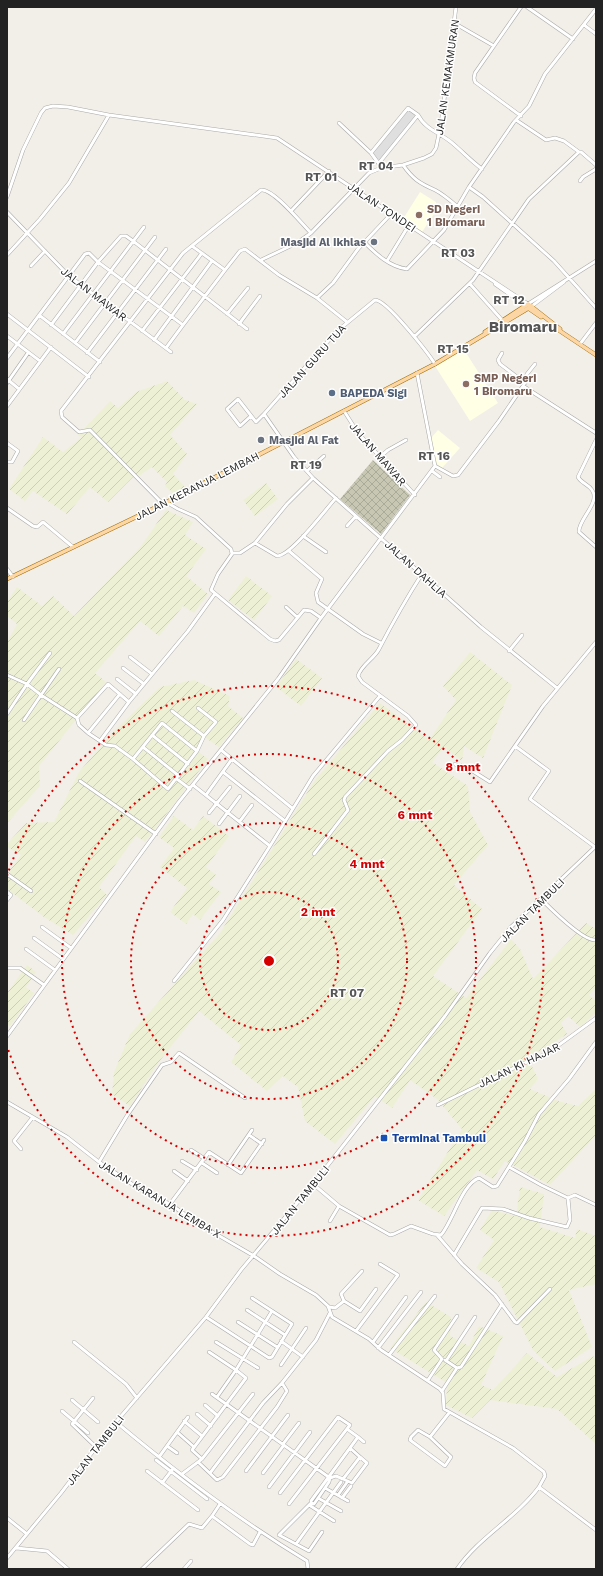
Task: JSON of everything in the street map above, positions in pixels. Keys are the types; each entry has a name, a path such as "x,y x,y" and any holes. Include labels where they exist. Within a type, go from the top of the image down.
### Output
{"main road":[{"path":"484,334 502,320 529,306 596,355"},
{"name":"JALAN KERANJA LEMBAH","path":"7,579 165,503 435,364 529,306"}],"street":[{"name":"JALAN KEMAKMURAN","path":"261,260 297,243 311,233 369,173 381,168 403,165 432,154 437,145 439,135 456,7"},
{"path":"521,7 475,73 474,80 521,116"},
{"path":"528,7 573,38"},
{"path":"364,242 387,261 407,269 434,242 446,227 469,187 516,120 529,106 545,74 596,9"},
{"path":"454,23 494,46"},
{"path":"584,25 596,34"},
{"name":"JALAN TONDEI","path":"7,197 23,150 35,123 45,108 53,106 274,137 329,171 529,306"},
{"path":"371,153 408,108 418,115 422,122 449,141 482,169"},
{"path":"7,255 69,183 109,115"},
{"path":"379,163 418,115"},
{"path":"516,120 544,138 549,140 558,139 564,141 579,152 585,154 596,165"},
{"path":"339,123 371,153 381,168"},
{"path":"415,336 470,284 530,199 579,152"},
{"path":"403,165 413,178 422,185 437,191 458,207"},
{"path":"580,181 583,177 596,169"},
{"path":"291,212 329,171"},
{"path":"469,187 513,223 571,277 596,308"},
{"path":"232,553 228,547 200,520 165,503 92,432 88,430 83,433 79,432 61,416 61,411 89,377 169,270 188,248 261,190 268,191 311,233"},
{"name":"JALAN MAWAR","path":"7,212 69,276 130,323 171,352"},
{"path":"317,298 340,274 364,242 392,213"},
{"path":"387,261 409,225"},
{"path":"63,334 144,227"},
{"path":"51,325 98,262 119,237 126,236 247,329"},
{"path":"75,343 155,237"},
{"path":"192,246 225,270"},
{"path":"87,353 166,249"},
{"path":"166,348 225,270 243,249 261,260 279,275 317,298 347,322"},
{"path":"31,266 44,251"},
{"path":"7,358 87,253 170,317 183,325"},
{"path":"142,331 202,253"},
{"path":"154,340 212,261"},
{"path":"529,306 596,261"},
{"path":"470,284 502,320"},
{"path":"227,314 248,288"},
{"path":"239,324 260,296"},
{"name":"JALAN GURU TUA","path":"264,414 323,346 347,322 373,301 378,300 415,336 435,364"},
{"path":"7,314 89,377"},
{"path":"39,315 100,362"},
{"path":"580,344 596,323"},
{"path":"7,336 40,361"},
{"path":"7,406 51,347"},
{"path":"19,389 8,381 28,353"},
{"path":"502,353 498,360 500,364 524,384 596,433"},
{"path":"435,466 453,476 458,474 499,421 524,384 528,374 535,364"},
{"path":"7,1036 156,834 193,785 278,679 321,618 432,471 435,466 417,373"},
{"path":"251,416 240,426 227,409 238,399 256,422 264,414 284,441"},
{"name":"JALAN MAWAR","path":"344,411 358,433 415,495"},
{"path":"380,457 388,450 406,440"},
{"path":"596,440 578,476 593,491 590,508 578,530 580,534 596,547"},
{"name":"JALAN DAHLIA","path":"284,441 294,457 313,478 509,651 557,688"},
{"path":"7,443 18,451 12,462 7,462"},
{"path":"307,471 324,456"},
{"path":"432,471 440,477"},
{"path":"232,553 240,553 255,543 287,504 313,478"},
{"path":"255,543 277,556 289,551 336,498"},
{"path":"7,508 33,526 37,527 43,522 73,547"},
{"path":"347,526 356,516"},
{"path":"303,536 326,552"},
{"path":"289,551 322,579 316,593 316,599 359,631 381,643"},
{"path":"232,553 211,586 211,590 273,641 279,640 305,609 321,618"},
{"path":"7,569 13,576"},
{"path":"314,854 348,810 344,800 345,797 388,751 402,740 416,725 408,716 360,680 358,676 369,659 378,650 422,574"},
{"path":"100,740 129,702 188,631 214,594"},
{"path":"286,607 297,617"},
{"path":"509,651 522,635"},
{"path":"455,764 466,770 470,770 490,782 557,688 596,642"},
{"path":"7,714 50,653"},
{"path":"130,657 152,674"},
{"path":"123,668 144,684"},
{"path":"24,720 59,669"},
{"path":"7,675 27,684 41,695 77,718 79,725 88,733 106,745 114,746 133,759 168,789 188,764 197,751 204,736 216,722 198,708"},
{"path":"117,679 136,694"},
{"path":"77,718 108,684 129,702"},
{"path":"88,733 120,694"},
{"path":"174,981 223,920 312,776 380,696"},
{"path":"172,711 204,736"},
{"path":"133,759 162,723 197,751"},
{"path":"152,735 188,764"},
{"path":"515,746 549,771 530,799 596,846"},
{"path":"142,747 190,789"},
{"path":"221,750 292,808"},
{"path":"206,795 232,759"},
{"path":"223,772 285,821"},
{"path":"80,781 156,834"},
{"path":"193,785 270,846"},
{"path":"209,813 230,787"},
{"path":"219,824 240,796"},
{"path":"240,821 252,805"},
{"name":"JALAN TAMBULI","path":"7,1558 116,1422 206,1317 313,1184 445,1016 490,953 511,927 596,846"},
{"path":"8,876 31,891"},
{"path":"7,892 11,895 7,900"},
{"path":"541,899 577,930 591,940 596,940"},
{"path":"42,927 71,948"},
{"path":"34,938 63,959"},
{"path":"26,949 55,970"},
{"path":"7,968 20,968 44,985"},
{"name":"JALAN KI HAJAR","path":"438,1105 548,1053 596,1018"},
{"path":"437,1235 442,1234 462,1196 475,1179 479,1178 496,1187 539,1114 573,1074 596,1042"},
{"path":"99,1162 128,1114 162,1065 171,1062 180,1053 245,1098"},
{"name":"JALAN KARANJA LEMBA X","path":"7,1102 67,1137 99,1162 141,1190 170,1204 197,1223 254,1256 316,1296 328,1306"},
{"path":"21,1149 14,1141 33,1117"},
{"path":"228,1164 252,1130"},
{"path":"249,1135 262,1144"},
{"path":"170,1204 204,1161 209,1152 241,1173 264,1140"},
{"path":"191,1150 217,1173"},
{"path":"182,1161 197,1170"},
{"path":"509,1167 568,1198 576,1195 596,1205"},
{"path":"174,1171 188,1181"},
{"path":"313,1184 339,1206 391,1235 411,1226 437,1235 454,1255 502,1304 517,1323 550,1289"},
{"path":"454,1255 482,1208 503,1209 529,1218 567,1226 570,1212 568,1198"},
{"path":"330,1221 339,1206"},
{"path":"356,1331 398,1275 380,1264"},
{"path":"362,1271 341,1294 344,1301 360,1311 376,1289"},
{"path":"378,1348 421,1292"},
{"path":"389,1355 436,1296"},
{"path":"373,1342 406,1297"},
{"path":"206,1317 269,1358 292,1324 252,1298"},
{"path":"210,1473 250,1420 316,1340 330,1314 328,1306 335,1308 344,1301"},
{"path":"457,1569 471,1550 518,1510 539,1487 545,1476 544,1472 513,1448 449,1413 443,1407 442,1391 457,1368 461,1367 502,1304"},
{"path":"247,1310 285,1335"},
{"path":"217,1397 236,1370 272,1311"},
{"path":"330,1314 373,1342 378,1348 428,1380 442,1391"},
{"path":"457,1316 434,1350 442,1359 457,1368"},
{"path":"446,1362 475,1317"},
{"path":"238,1322 277,1347"},
{"path":"281,1365 306,1328"},
{"path":"281,1341 303,1357"},
{"path":"74,1342 126,1384 137,1398"},
{"path":"216,1342 258,1368"},
{"path":"202,1459 192,1450 246,1378 208,1352"},
{"path":"428,1380 442,1359"},
{"path":"198,1462 217,1480 220,1480 261,1428 286,1392 282,1382"},
{"path":"212,1394 330,1478"},
{"path":"182,1474 202,1459 253,1394"},
{"path":"93,1398 72,1424 96,1447"},
{"path":"72,1400 98,1422"},
{"path":"205,1405 218,1416"},
{"path":"62,1411 88,1433"},
{"path":"430,1437 449,1413"},
{"path":"197,1414 211,1426"},
{"path":"246,1472 288,1415"},
{"path":"159,1457 188,1416"},
{"path":"280,1493 338,1417 350,1425 290,1504"},
{"path":"184,1421 202,1436"},
{"path":"116,1422 220,1504 260,1532 307,1561 308,1569"},
{"path":"263,1473 299,1423"},
{"path":"347,1429 364,1442"},
{"path":"418,1430 430,1437 451,1457 445,1466 410,1440 418,1430"},
{"path":"177,1432 194,1447"},
{"path":"269,1487 310,1432"},
{"path":"311,1501 330,1478 358,1437"},
{"path":"167,1446 177,1453"},
{"path":"342,1498 368,1463 360,1458 350,1448"},
{"path":"296,1544 360,1458"},
{"path":"156,1460 207,1499"},
{"path":"162,1483 174,1468"},
{"path":"146,1471 198,1510"},
{"path":"330,1478 336,1476 342,1481 348,1481 351,1484 356,1485"},
{"path":"322,1532 309,1551 279,1535 309,1505 314,1504 330,1482 330,1478"},
{"path":"338,1495 348,1481"},
{"path":"539,1487 596,1530"},
{"path":"326,1488 348,1501"},
{"path":"318,1498 341,1511"},
{"path":"142,1569 189,1524 202,1528 220,1504"},
{"path":"309,1505 334,1520"},
{"path":"212,1516 250,1544 254,1544 260,1532"},
{"path":"7,1518 27,1534"},
{"path":"16,1548 47,1551 68,1569"},
{"path":"184,1569 191,1561"}],"shaded area":[{"path":"408,109 416,116 380,161 373,153"},
{"name":"SD Negeri 1 Biromaru","path":"420,192 436,202 436,211 422,232 403,219"},
{"name":"SMP Negeri 1 Biromaru","path":"463,348 498,403 470,421 435,366"},
{"path":"167,381 185,400 197,404 170,435 187,454 173,474 186,488 174,494 165,486 167,482 152,467 139,476 136,474 108,502 90,487 67,514 33,491 25,501 9,489 43,437 63,452 82,437 78,435 110,401 118,408 136,392"},
{"path":"438,430 460,448 442,468 436,463 431,438"},
{"path":"373,460 410,495 381,534 340,499"},
{"path":"266,483 278,499 255,516 243,500"},
{"path":"166,510 193,522 185,535 206,549 186,576 208,594 194,613 183,606 159,636 140,621 95,673 106,682 39,766 40,786 7,823 7,642 17,624 7,616 7,602 17,587 42,606 53,596 74,616 141,546"},
{"path":"246,576 272,596 254,620 228,600"},
{"path":"470,652 512,685 483,758 464,746 462,761 444,747 432,762 468,786 470,812 488,845 454,885 482,909 433,976 466,998 511,939 520,949 533,979 586,923 596,929 596,987 589,995 596,1001 596,1013 580,1027 568,1016 561,1023 567,1034 544,1049 527,1056 538,1079 530,1089 558,1101 578,1106 596,1089 596,1135 550,1185 505,1161 493,1179 477,1170 444,1216 418,1200 462,1129 437,1099 410,1080 392,1108 375,1096 335,1144 305,1121 298,1087 283,1076 267,1091 231,1062 241,1045 199,1011 158,1063 130,1106 112,1094 114,1072 130,1034 220,933 315,780 380,703 429,740 456,700 443,686"},
{"path":"296,659 322,678 301,706 276,687"},
{"path":"194,680 230,696 228,706 243,718 219,747 203,736 200,745 194,748 208,759 145,842 136,836 99,887 107,895 73,935 44,917 7,889 7,874 21,855 7,847 7,844 26,823 54,822 79,772 115,730 160,687"},
{"path":"174,816 193,830 203,816 229,836 206,867 216,875 209,884 221,892 200,920 193,914 186,924 170,912 187,888 160,867 174,848 159,837"},
{"path":"27,965 36,972 26,987 34,993 10,1026 7,1024 7,993"},
{"path":"520,1187 544,1194 540,1227 575,1238 577,1229 596,1236 596,1284 569,1290 592,1347 555,1371 533,1350 499,1282 476,1268 494,1240 480,1230 492,1210 516,1216"},
{"path":"426,1302 451,1317 450,1336 469,1346 479,1326 503,1336 481,1385 493,1390 527,1353 557,1377 593,1356 596,1360 596,1444 557,1409 490,1400 472,1418 446,1405 447,1383 390,1348"}],"place":[{"name":"SD Negeri 1 Biromaru","path":"419,215"},
{"name":"Masjid Al Ikhlas","path":"374,242"},
{"name":"SMP Negeri 1 Biromaru","path":"466,384"},
{"name":"BAPEDA Sigi","path":"332,393"},
{"name":"Masjid Al Fat","path":"261,440"},
{"name":"Terminal Tambuli","path":"384,1138"}],"district":[{"name":"RT 04","path":"376,166"},
{"name":"RT 01","path":"321,177"},
{"name":"RT 03","path":"458,253"},
{"name":"RT 12","path":"509,300"},
{"name":"Biromaru","path":"523,327"},
{"name":"RT 15","path":"453,349"},
{"name":"RT 16","path":"434,456"},
{"name":"RT 19","path":"306,465"},
{"name":"RT 07","path":"347,993"}]}
